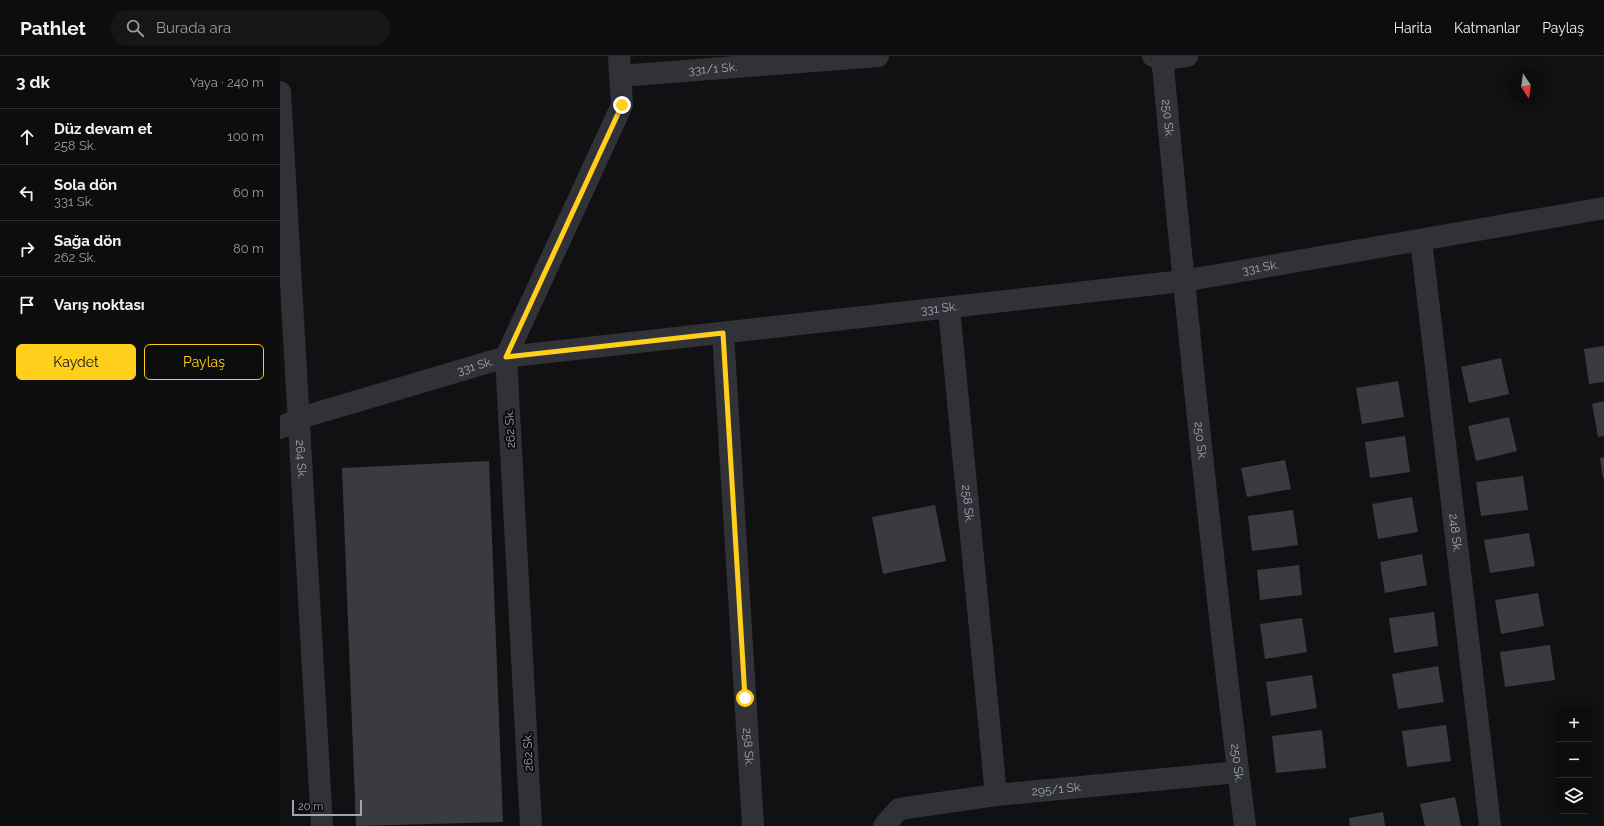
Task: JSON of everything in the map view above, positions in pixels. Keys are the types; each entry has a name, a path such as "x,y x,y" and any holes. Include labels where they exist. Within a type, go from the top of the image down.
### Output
{"street":[{"name":"331/1 Sk.","path":"619,66 878,56"},
{"path":"1159,57 1186,56"},
{"name":"250 Sk.","path":"1159,57 1245,826"},
{"name":"262 Sk.","path":"531,826 506,357 622,105 619,66"},
{"name":"264 Sk.","path":"280,92 300,418 322,826"},
{"name":"331 Sk.","path":"280,428 300,418 506,357 1183,281 1604,208"},
{"name":"248 Sk.","path":"1421,240 1490,826"},
{"name":"258 Sk.","path":"949,308 996,795"},
{"name":"258 Sk.","path":"723,333 754,826"},
{"name":"295/1 Sk.","path":"884,826 899,809 996,795 1238,772"}],"building":[{"path":"1604,346 1604,382 1589,384 1584,349"},
{"path":"1501,358 1509,394 1469,403 1461,367"},
{"path":"1398,381 1404,417 1362,424 1356,388"},
{"path":"1604,401 1604,436 1598,437 1592,404"},
{"path":"1509,417 1517,451 1476,461 1468,426"},
{"path":"1405,436 1410,472 1370,478 1365,442"},
{"path":"1604,457 1604,478 1603,478 1600,458"},
{"path":"1285,460 1291,489 1247,497 1241,468"},
{"path":"489,461 503,822 356,826 342,468"},
{"path":"1523,476 1528,510 1481,516 1476,482"},
{"path":"1412,497 1418,532 1378,539 1372,504"},
{"path":"935,505 946,561 883,574 872,517"},
{"path":"1293,510 1298,545 1252,551 1248,516"},
{"path":"1529,533 1535,566 1490,573 1484,540"},
{"path":"1422,554 1427,585 1385,593 1380,562"},
{"path":"1299,565 1302,595 1260,600 1257,570"},
{"path":"1538,593 1544,626 1501,634 1495,600"},
{"path":"1434,612 1438,646 1394,653 1389,618"},
{"path":"1302,618 1307,652 1265,659 1260,624"},
{"path":"1550,645 1555,680 1505,687 1500,652"},
{"path":"1438,666 1444,702 1398,709 1392,674"},
{"path":"1312,675 1317,708 1271,716 1266,682"},
{"path":"1446,725 1451,761 1407,767 1402,731"},
{"path":"1322,730 1326,768 1276,773 1272,736"},
{"path":"1455,797 1461,826 1425,826 1420,804"},
{"path":"1383,812 1385,826 1350,826 1349,818"}],"route":[{"path":"622,105 506,357 723,333 745,698"}]}
